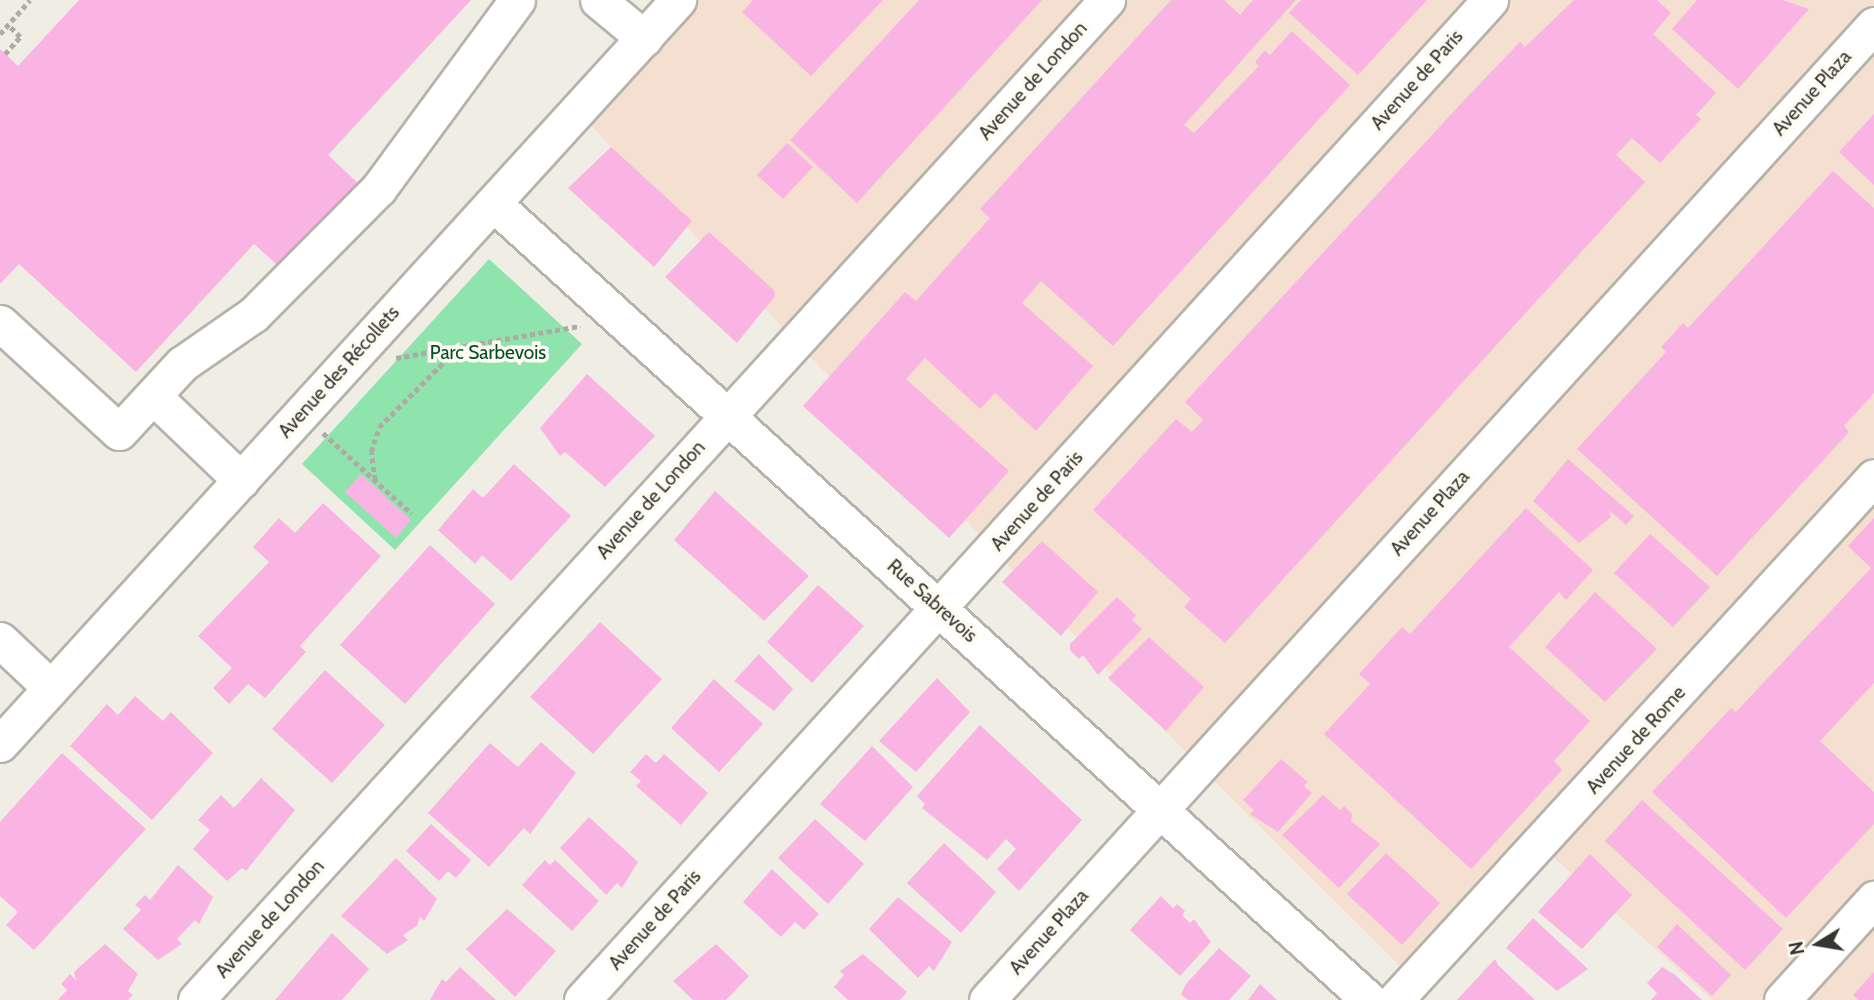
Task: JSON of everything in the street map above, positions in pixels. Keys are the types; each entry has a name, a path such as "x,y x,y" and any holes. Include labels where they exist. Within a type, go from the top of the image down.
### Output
{"street":[{"path":"0,323 120,432 182,364 254,314 379,188 517,0"},
{"path":"598,0 644,37"},
{"name":"Avenue des Récollets","path":"0,744 678,0"},
{"name":"Avenue de London","path":"196,1000 1107,0"},
{"name":"Avenue de Paris","path":"582,1000 1490,0"},
{"name":"Avenue Plaza","path":"987,1000 1874,25"},
{"name":"Rue Sabrevois","path":"493,203 726,418 940,607 1369,1000"},
{"path":"153,396 241,480"},
{"name":"Avenue de Rome","path":"1395,1000 1874,477"},
{"path":"0,640 51,688"},
{"path":"1782,1000 1874,899"}],"path":[{"path":"0,34 30,0"},
{"path":"5,54 20,37 8,25"},
{"path":"343,368 619,319"},
{"path":"375,480 371,452 379,427 458,347"},
{"path":"434,351 439,367"},
{"path":"302,414 412,514"}],"shaded area":[{"path":"678,0 1874,0 1874,1000 1712,1000 1541,846 1415,981 1199,766 577,111"}],"green space":[{"name":"Parc Sarbevois","path":"489,259 582,344 395,550 302,464"}],"building":[{"path":"79,0 471,0 328,155 361,186 284,271 254,244 136,372 19,264 0,284 0,49 18,66"},
{"path":"753,0 883,0 811,76 742,12"},
{"path":"919,0 1042,0 857,203 790,140"},
{"path":"1171,0 1224,0 1240,15 1253,0 1296,0 1184,125 1194,133 1259,66 1255,62 1265,50 1270,55 1292,31 1350,85 1113,346 1041,281 1022,303 1093,366 1036,431 995,393 980,409 925,358 906,379 1009,471 949,538 803,406 905,292 916,301 990,218 980,209"},
{"path":"1301,0 1427,0 1358,75 1289,13"},
{"path":"1574,0 1657,0 1671,13 1653,34 1716,93 1696,115 1701,119 1660,163 1632,138 1616,155 1645,182 1225,643 1184,607 1191,599 1093,510 1176,419 1192,432 1203,420 1185,402 1520,42 1525,47"},
{"path":"1697,0 1783,0 1809,9 1738,89 1672,29"},
{"path":"1874,114 1874,185 1839,152"},
{"path":"787,143 813,167 783,199 757,175"},
{"path":"611,147 692,221 654,267 568,188"},
{"path":"1833,171 1874,208 1874,393 1844,426 1849,432 1717,576 1577,449 1666,352 1661,347 1683,323 1688,328"},
{"path":"709,232 774,290 775,296 737,343 665,277"},
{"path":"587,374 655,436 605,487 565,452 560,456 540,428"},
{"path":"1568,459 1634,516 1626,525 1609,510 1611,517 1579,543 1533,501"},
{"path":"514,464 571,516 511,581 482,555 475,564 438,530 473,489 483,498"},
{"path":"361,474 411,520 396,538 345,492"},
{"path":"715,491 809,576 764,621 674,540"},
{"path":"323,503 381,556 300,646 306,652 265,698 248,684 229,704 213,688 232,668 198,636 269,562 253,547 279,518 295,533"},
{"path":"1526,508 1593,570 1566,600 1559,592 1509,647 1590,721 1554,761 1562,770 1471,869 1324,734 1370,684 1359,674 1402,627 1410,634"},
{"path":"1874,518 1874,683 1820,741 1874,792 1874,824 1786,918 1652,792 1731,708 1736,712 1871,568 1848,546"},
{"path":"1650,534 1710,587 1673,627 1614,573"},
{"path":"1042,541 1098,592 1061,636 1002,582"},
{"path":"430,545 495,604 405,704 340,645"},
{"path":"818,585 864,626 812,683 767,642"},
{"path":"1595,592 1657,649 1605,702 1545,647"},
{"path":"1117,597 1136,615 1132,620 1142,629 1098,675 1083,655 1079,659 1070,650 1070,644"},
{"path":"600,622 662,679 593,754 530,697"},
{"path":"1149,637 1204,687 1166,731 1108,678"},
{"path":"759,654 793,689 774,711 734,681"},
{"path":"325,670 385,725 332,783 272,729"},
{"path":"937,678 970,712 916,772 879,741"},
{"path":"714,679 763,724 719,772 671,728"},
{"path":"135,696 163,721 171,712 213,753 152,820 70,746 107,704 118,715"},
{"path":"980,725 1082,820 1019,891 997,869 1016,849 1006,839 987,860 922,808 925,804 917,796"},
{"path":"541,742 576,773 530,834 524,828 489,867 428,813 490,743 518,767"},
{"path":"872,746 913,787 865,841 820,804"},
{"path":"62,753 146,829 34,950 6,925 18,912 0,896 0,822"},
{"path":"646,754 656,763 664,754 708,793 681,825 636,786 641,781 630,772"},
{"path":"1281,759 1308,782 1304,786 1312,793 1278,832 1250,814 1254,810 1243,800"},
{"path":"261,778 295,810 246,871 242,868 227,881 193,849 210,830 198,820 221,795 234,808"},
{"path":"1323,795 1340,810 1344,806 1352,814 1351,821 1380,844 1339,888 1282,835"},
{"path":"1642,800 1783,929 1745,970 1605,841"},
{"path":"589,817 638,862 622,888 617,883 606,895 560,848"},
{"path":"815,819 864,864 828,904 778,858"},
{"path":"431,824 471,860 456,878 448,871 439,881 406,851"},
{"path":"944,843 996,892 961,933 907,883"},
{"path":"1386,853 1440,903 1402,945 1347,894"},
{"path":"1590,854 1632,895 1582,949 1538,912"},
{"path":"396,858 437,899 424,921 420,917 417,926 403,935 408,940 387,954 341,916"},
{"path":"545,860 550,865 555,860 599,901 572,931 522,885"},
{"path":"178,865 213,897 199,924 195,920 177,939 182,944 158,960 123,929 141,910 135,905 145,895 150,900"},
{"path":"772,869 819,914 804,930 795,922 781,937 743,902"},
{"path":"1161,896 1173,908 1177,904 1185,911 1182,915 1190,923 1194,919 1211,942 1180,976 1130,930"},
{"path":"898,897 952,942 934,971 929,966 918,978 869,929"},
{"path":"507,909 556,951 515,997 466,949"},
{"path":"1533,918 1588,969 1557,991 1506,948"},
{"path":"1677,924 1731,975 1712,996 1657,947"},
{"path":"332,933 369,969 342,1000 275,1000"},
{"path":"105,944 138,974 128,991 133,995 128,1000 58,1000 67,990 61,984 70,974 76,980 74,972"},
{"path":"716,944 749,976 726,1000 693,1000 673,981"},
{"path":"1219,948 1251,976 1229,1000 1188,1000 1181,994 1186,984"},
{"path":"863,954 907,992 900,1000 848,1000 834,987 844,975 840,971"},
{"path":"1495,959 1498,965 1535,1000 1457,1000"},
{"path":"460,967 496,1000 430,1000 442,979 446,982"},
{"path":"1662,967 1674,974 1702,1000 1651,1000 1657,993 1647,983"},
{"path":"1874,972 1874,1000 1858,1000 1853,995"},
{"path":"1260,984 1277,1000 1248,1000"}]}
